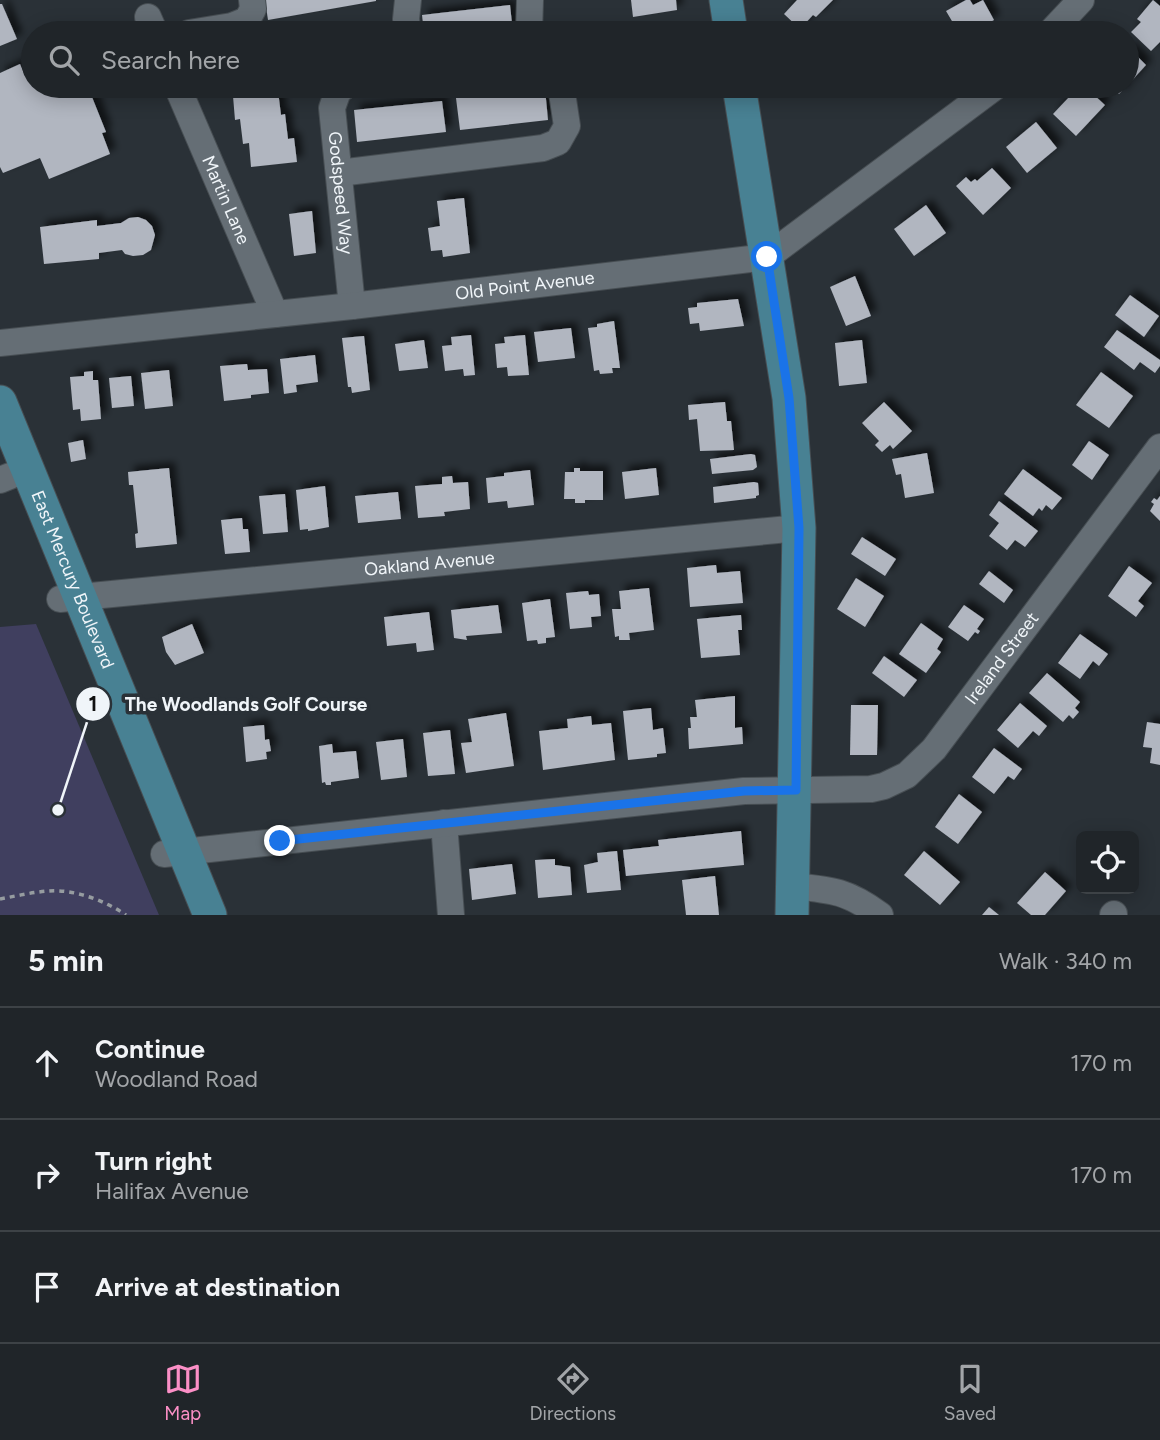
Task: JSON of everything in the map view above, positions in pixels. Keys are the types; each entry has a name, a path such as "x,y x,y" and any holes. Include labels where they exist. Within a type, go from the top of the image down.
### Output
{"main road":[{"path":"726,0 729,21"},
{"path":"741,98 789,398 799,528 792,901"},
{"name":"East Mercury Boulevard","path":"0,402 70,598 174,853 210,915"},
{"name":"East Mercury Boulevard","path":"3,469 70,598"},
{"name":"East Mercury Boulevard","path":"174,853 189,915"}],"street":[{"path":"244,21 253,9 252,0"},
{"path":"406,21 408,0"},
{"path":"529,21 530,0"},
{"path":"1061,21 1081,0"},
{"name":"Martin Lane","path":"182,98 275,314"},
{"name":"Godspeed Way","path":"336,98 332,108 352,306"},
{"path":"339,173 543,148 558,142 567,126 563,98"},
{"path":"767,257 980,98"},
{"name":"Old Point Avenue","path":"0,342 352,306 767,257"},
{"name":"Ireland Street","path":"174,853 744,791 871,789 897,781 934,749 1160,447"},
{"name":"Oakland Avenue","path":"70,598 799,528"},
{"path":"444,823 452,915"},
{"path":"792,901 832,889 848,894 880,915"}],"path":[{"path":"0,899 52,891 82,896 114,907 127,915"}],"shaded area":[{"path":"36,624 159,915 0,915 0,627"}],"building":[{"path":"265,0 376,0 376,1 268,20"},
{"path":"631,0 676,0 677,10 633,17"},
{"path":"797,0 833,0 816,17 813,15 807,21 791,21 784,14"},
{"path":"966,0 970,0 973,5 983,0 994,20 952,21 946,11"},
{"path":"1153,0 1160,6 1160,42 1151,51 1139,40 1141,22 1137,19"},
{"path":"0,4 17,39 0,46"},
{"path":"510,5 512,21 423,21 422,15"},
{"path":"1139,58 1146,65 1139,73"},
{"path":"20,64 21,98 92,98 106,132 102,133 110,154 49,179 40,158 3,173 0,167 0,73"},
{"path":"233,98 279,98 281,115 285,114 288,139 294,138 297,162 251,167 249,143 243,144 240,119 235,120"},
{"path":"456,98 546,98 548,120 460,130"},
{"path":"1068,98 1097,98 1105,105 1076,136 1053,114"},
{"path":"442,101 446,132 357,142 354,110"},
{"path":"1036,122 1057,148 1027,173 1006,147"},
{"path":"992,168 1011,188 983,215 956,186 966,177 971,182 975,179 977,181"},
{"path":"464,198 470,253 443,257 442,250 431,251 428,228 440,226 437,201"},
{"path":"926,205 946,233 914,256 894,229"},
{"path":"312,211 316,253 294,256 289,214"},
{"path":"138,217 152,226 155,235 151,250 143,255 133,256 122,250 99,253 99,259 44,264 40,227 97,220 97,226 121,223"},
{"path":"855,276 871,316 846,326 830,287"},
{"path":"1130,295 1159,316 1144,337 1115,315"},
{"path":"738,299 744,326 700,331 699,323 690,324 688,308 697,307 697,303"},
{"path":"614,321 620,368 612,368 613,373 600,374 599,370 594,371 588,328"},
{"path":"571,328 575,358 538,362 534,332"},
{"path":"1117,330 1160,360 1160,366 1155,373 1140,362 1134,370 1104,347"},
{"path":"471,335 475,375 464,376 463,369 445,371 442,346 452,345 451,337"},
{"path":"525,335 529,375 508,376 507,367 497,368 495,344 505,343 504,337"},
{"path":"364,336 370,390 352,393 351,387 348,387 342,338"},
{"path":"424,340 428,368 399,371 395,344"},
{"path":"862,340 867,383 839,386 835,343"},
{"path":"315,355 318,382 296,385 297,392 284,394 280,359"},
{"path":"247,364 248,370 267,369 269,393 224,401 220,366"},
{"path":"169,370 173,406 145,409 141,373"},
{"path":"93,371 93,380 98,380 101,419 81,421 80,409 73,410 70,377 84,376 84,372"},
{"path":"1101,372 1133,396 1109,428 1076,405"},
{"path":"131,376 134,406 112,408 109,378"},
{"path":"725,402 727,421 731,421 734,450 700,451 697,419 689,420 688,405"},
{"path":"884,402 912,431 893,449 890,445 882,452 875,445 879,441 862,423"},
{"path":"83,440 86,459 71,462 68,443"},
{"path":"1089,441 1109,455 1092,480 1072,465"},
{"path":"927,453 934,493 905,498 901,474 896,475 892,459"},
{"path":"755,455 757,467 753,470 712,474 710,459"},
{"path":"169,468 177,544 136,548 135,534 138,533 133,485 129,485 128,472"},
{"path":"574,468 580,468 580,471 603,471 603,500 575,503 575,499 564,499 565,472 574,472"},
{"path":"656,468 659,495 625,499 622,472"},
{"path":"1023,469 1062,498 1052,510 1046,505 1042,511 1039,508 1033,516 1004,494"},
{"path":"530,470 534,505 508,508 507,501 488,503 486,478"},
{"path":"452,476 453,483 468,482 470,509 444,512 445,516 418,518 415,486 442,484 442,477"},
{"path":"758,483 759,495 756,498 714,503 713,487"},
{"path":"325,486 329,527 300,530 296,490"},
{"path":"398,492 401,519 358,523 355,496"},
{"path":"285,494 288,532 263,534 259,496"},
{"path":"1160,496 1160,521 1150,511 1154,504 1151,502"},
{"path":"999,501 1038,531 1025,547 1015,540 1007,550 989,536 999,523 989,515"},
{"path":"242,518 243,529 248,529 250,552 225,554 221,520"},
{"path":"862,537 896,559 885,576 851,554"},
{"path":"716,565 717,573 740,571 743,603 690,607 687,568"},
{"path":"1129,566 1152,583 1138,601 1144,606 1136,617 1108,596"},
{"path":"989,571 1013,590 1004,603 979,584"},
{"path":"856,578 884,596 865,627 837,609"},
{"path":"649,588 654,630 629,633 630,640 619,640 619,636 615,637 612,609 621,609 619,591"},
{"path":"588,591 589,595 599,594 601,616 591,617 592,627 570,629 566,593"},
{"path":"550,599 555,637 546,638 546,643 527,641 522,603"},
{"path":"498,605 502,633 466,636 467,640 454,638 451,610"},
{"path":"964,605 984,619 977,629 980,631 978,634 975,632 968,641 948,627"},
{"path":"429,612 434,650 417,652 416,643 387,646 384,617"},
{"path":"741,615 742,630 738,630 740,655 701,658 697,619"},
{"path":"921,623 943,639 937,649 941,652 926,673 899,654"},
{"path":"192,624 204,653 175,665 166,652 162,637"},
{"path":"1080,634 1108,654 1099,666 1093,661 1080,679 1058,663"},
{"path":"884,656 917,680 904,697 872,673"},
{"path":"1047,673 1080,702 1075,708 1079,712 1073,719 1069,715 1063,722 1029,693"},
{"path":"735,696 735,728 742,727 743,744 689,749 690,717 697,717 695,700"},
{"path":"1020,703 1047,726 1039,736 1033,731 1018,748 997,730"},
{"path":"851,705 878,705 877,755 850,755"},
{"path":"651,708 653,730 663,728 666,753 657,754 657,757 628,760 623,711"},
{"path":"506,713 514,766 466,773 461,743 472,742 468,719"},
{"path":"591,716 592,725 611,723 615,760 543,770 539,731 568,728 567,719"},
{"path":"1147,722 1160,724 1160,765 1150,763 1152,748 1143,747"},
{"path":"264,725 265,740 269,739 271,751 266,752 267,759 246,762 243,727"},
{"path":"450,730 455,774 428,776 423,733"},
{"path":"403,739 407,777 381,780 376,742"},
{"path":"332,744 333,753 356,751 359,778 331,782 331,785 322,783 319,746"},
{"path":"994,748 1022,769 1014,780 1008,776 994,794 972,777"},
{"path":"959,794 982,812 958,844 935,827"},
{"path":"741,831 744,865 626,876 623,850 659,846 658,840"},
{"path":"617,851 621,890 587,893 584,865 598,862 597,853"},
{"path":"924,851 960,882 940,905 904,875"},
{"path":"555,859 555,865 570,867 572,895 538,898 535,860"},
{"path":"512,864 516,894 472,900 469,869"},
{"path":"1045,872 1066,891 1045,915 1031,915 1017,903"},
{"path":"715,876 719,915 686,915 682,880"},
{"path":"989,907 999,915 982,915"}],"place":[{"name":"The Woodlands Golf Course","path":"58,810"}],"route":[{"path":"280,841 744,791 796,790 799,528 789,398 767,257"}]}
